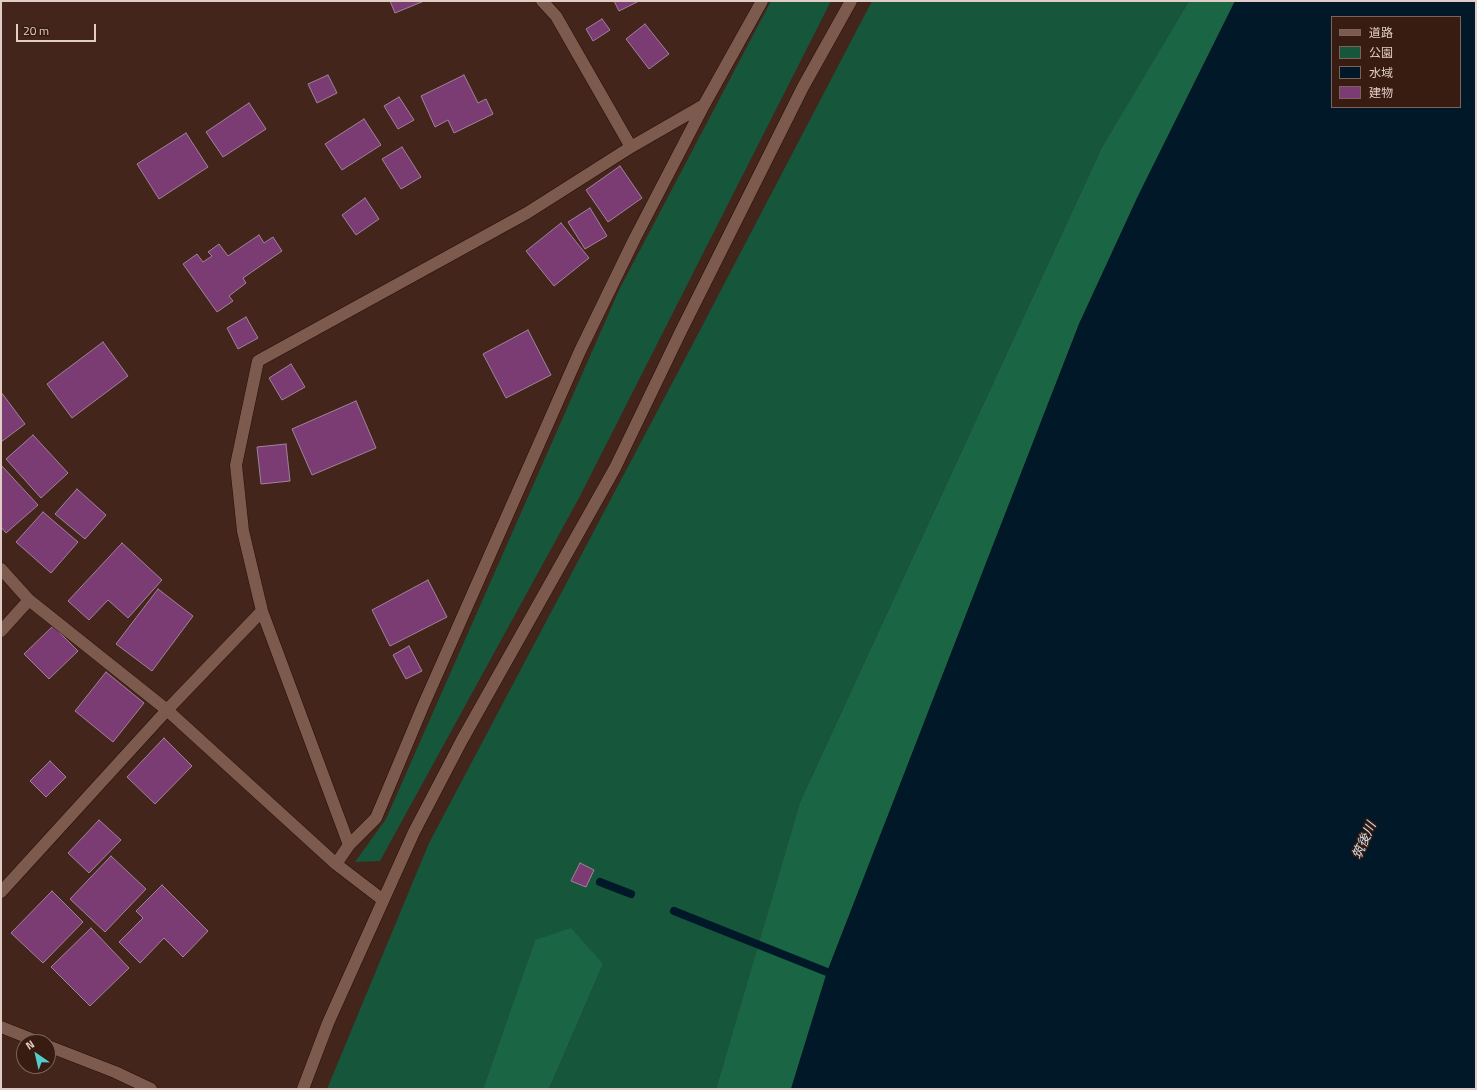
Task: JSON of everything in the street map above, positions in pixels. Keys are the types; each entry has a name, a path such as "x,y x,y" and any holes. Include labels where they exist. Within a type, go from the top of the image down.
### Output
{"street":[{"path":"542,1 556,16 631,147"},
{"path":"336,864 349,845 376,818 423,706 580,351 635,238 704,105 762,1"},
{"path":"303,1089 328,1023 414,832 462,740 615,468 803,87 851,1"},
{"path":"349,845 262,611 242,531 236,465 258,361 527,213 631,147 704,105"},
{"path":"1,569 30,600 167,710 336,864 383,900"},
{"path":"1,631 30,600"},
{"path":"1,892 167,710 262,611"},
{"path":"1,1027 19,1034"},
{"path":"56,1049 115,1072 151,1089"}],"green space":[{"path":"771,1 831,1 579,498 380,861 355,862 386,819 620,288"},
{"path":"872,1 1189,1 1102,147 800,802 716,1089 549,1089 603,964 535,940 483,1089 327,1089 429,843"},
{"path":"1189,1 1235,1 1138,196 1079,324 827,972 791,1089 716,1089 800,802 1102,147"},
{"path":"571,928 603,964 549,1089 483,1089 535,940"}],"water":[{"name":"筑後川","path":"1235,1 1476,1 1476,1089 791,1089 827,972 1079,324 1138,196"}],"building":[{"path":"390,1 424,1 395,13"},
{"path":"614,1 639,1 619,11"},
{"path":"602,19 610,30 593,41 586,29"},
{"path":"645,24 669,54 649,69 626,39"},
{"path":"328,75 337,93 317,103 308,84"},
{"path":"464,75 478,103 486,99 493,114 454,133 448,120 435,127 421,96"},
{"path":"399,97 414,120 398,129 384,106"},
{"path":"249,103 266,129 223,157 206,132"},
{"path":"364,119 381,145 342,170 325,144"},
{"path":"186,133 208,167 159,199 137,164"},
{"path":"402,147 421,177 401,189 382,159"},
{"path":"620,166 642,198 608,222 586,190"},
{"path":"365,198 379,219 356,235 342,215"},
{"path":"590,208 607,236 585,249 568,222"},
{"path":"561,223 589,258 554,286 526,251"},
{"path":"259,235 264,243 273,237 282,251 243,278 246,283 229,296 233,301 217,312 183,264 197,254 203,262 212,256 208,252 219,244 228,256"},
{"path":"246,317 258,338 238,349 227,328"},
{"path":"528,330 551,375 506,398 483,354"},
{"path":"103,342 128,376 72,418 47,384"},
{"path":"291,364 305,387 282,400 269,378"},
{"path":"1,392 25,424 1,442"},
{"path":"356,401 376,448 312,475 292,429"},
{"path":"33,435 68,473 41,498 6,459"},
{"path":"286,444 290,481 261,484 257,447"},
{"path":"1,465 38,505 6,533 1,527"},
{"path":"77,489 106,515 85,539 55,514"},
{"path":"43,512 78,542 51,573 16,542"},
{"path":"122,543 162,580 128,618 108,600 89,620 68,601"},
{"path":"428,580 447,617 390,646 372,610"},
{"path":"158,589 193,616 152,671 116,644"},
{"path":"53,626 78,651 49,679 24,654"},
{"path":"409,646 422,671 406,679 393,655"},
{"path":"106,672 144,703 113,742 75,711"},
{"path":"164,738 192,766 155,804 127,777"},
{"path":"50,761 66,777 46,797 30,781"},
{"path":"99,820 121,840 89,873 68,853"},
{"path":"111,856 146,889 105,932 70,899"},
{"path":"580,863 594,870 586,887 571,881"},
{"path":"162,885 208,931 183,957 164,938 140,963 119,942 143,918 136,911"},
{"path":"52,891 83,922 43,963 11,933"},
{"path":"91,928 129,968 90,1006 51,967"}],"waterway":[{"path":"600,882 631,894"},
{"path":"674,911 827,972"}]}
